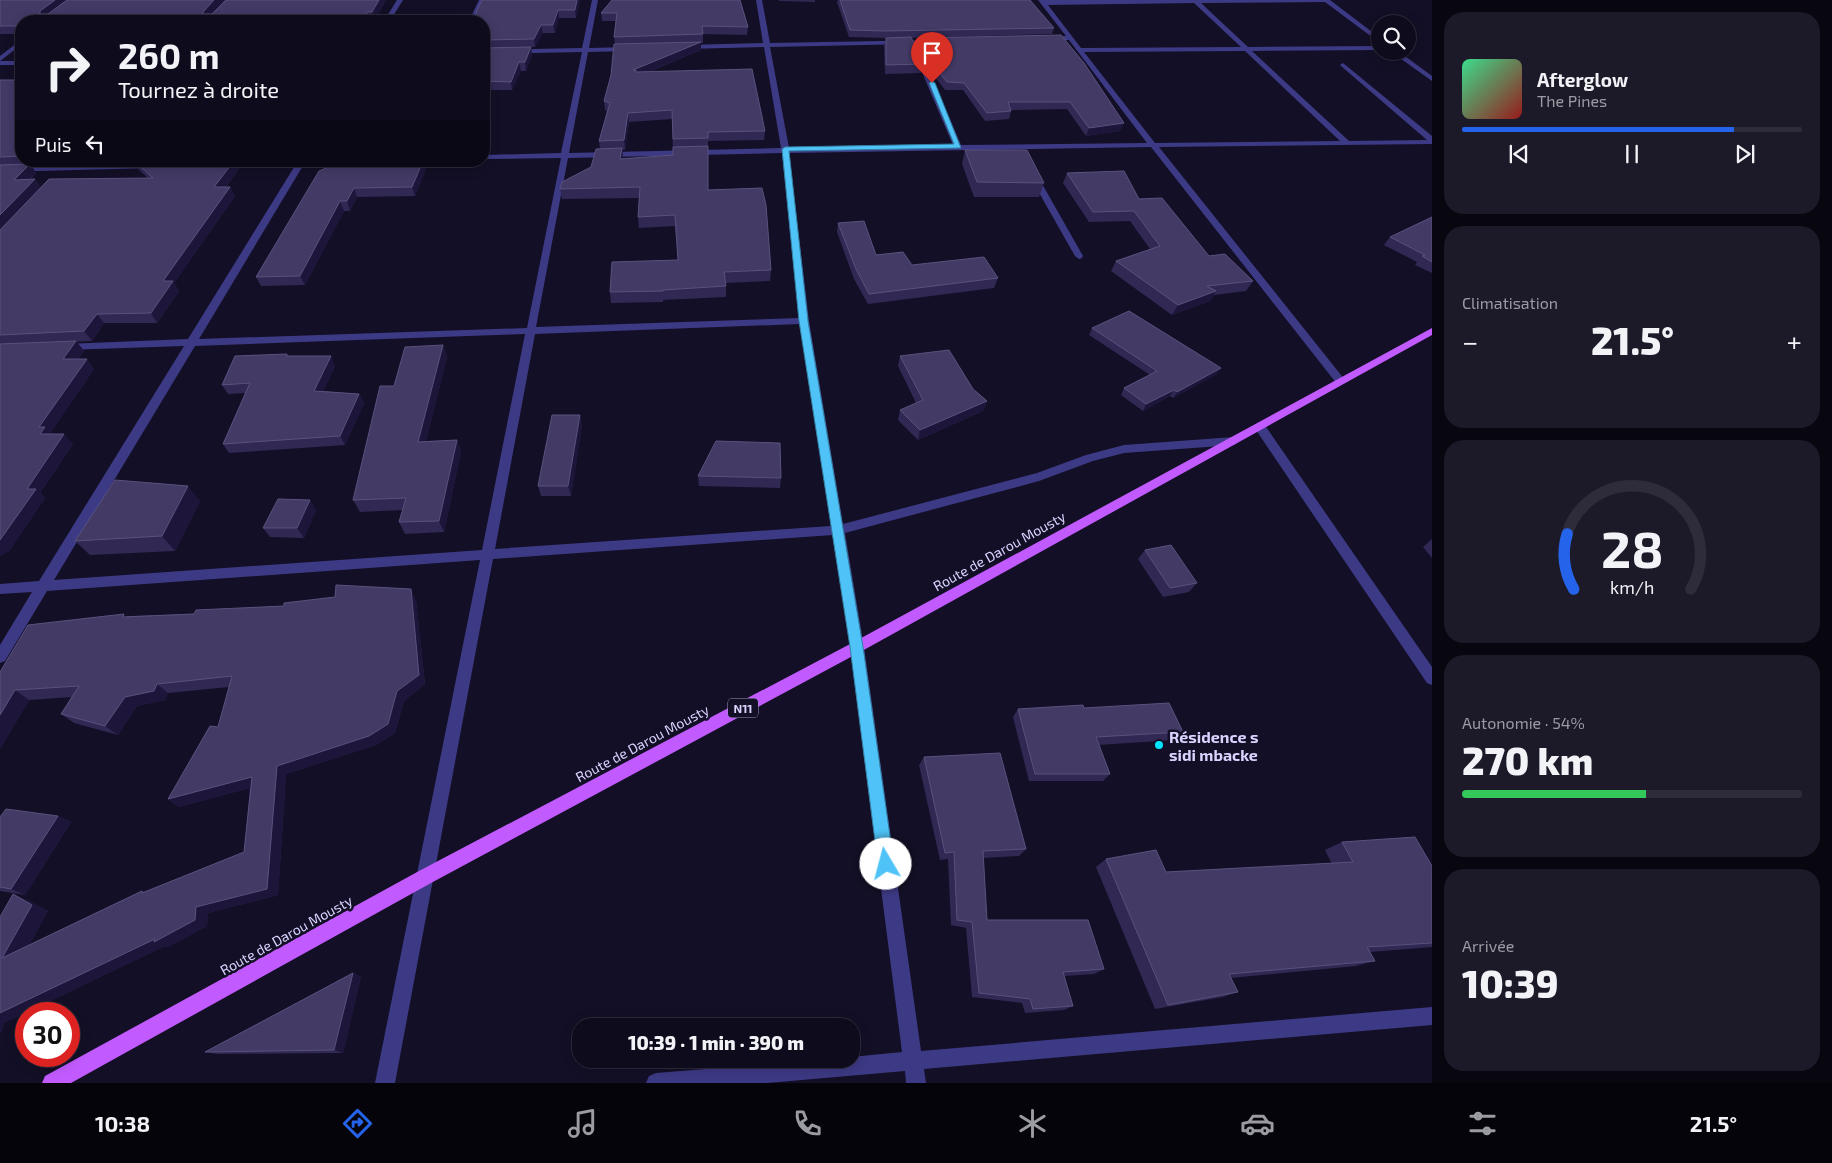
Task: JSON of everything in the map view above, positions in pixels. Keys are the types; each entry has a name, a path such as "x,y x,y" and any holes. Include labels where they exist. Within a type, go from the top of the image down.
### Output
{"main road":[{"name":"Route de Darou Mousty","path":"52,1083 425,877 856,647 1432,331"}],"street":[{"path":"391,15 400,0"},
{"path":"475,15 482,0"},
{"path":"385,1083 595,0"},
{"path":"759,0 785,149 804,321 856,647 916,1083"},
{"path":"1042,2 1327,0 1371,34"},
{"path":"1042,2 1341,382"},
{"path":"1196,2 1347,143"},
{"path":"1034,39 1071,38"},
{"path":"681,47 941,41"},
{"path":"913,42 958,146"},
{"path":"0,59 15,47"},
{"path":"490,52 633,48"},
{"path":"1081,50 1371,48"},
{"path":"1406,60 1430,76"},
{"path":"0,64 15,63"},
{"path":"1343,65 1432,141"},
{"path":"490,157 958,146 1432,141"},
{"path":"1018,146 1022,155"},
{"path":"1027,163 1079,256"},
{"path":"0,170 43,167"},
{"path":"62,175 70,167"},
{"path":"0,657 299,167"},
{"path":"58,347 804,321"},
{"path":"1260,427 1432,679"},
{"path":"0,589 837,530 1038,477 1090,458 1124,449 1234,441"},
{"path":"656,1083 1432,1016"}],"building":[{"path":"0,0 55,0 40,11 40,14 48,14 67,0 214,0 203,12 203,14 212,14 226,0 379,0 372,12 368,12 366,15 15,15 15,26 0,26"},
{"path":"482,0 577,0 575,10 558,10 553,25 541,25 534,39 490,40 490,15 476,15"},
{"path":"612,0 740,0 748,27 702,26 703,34 614,37 617,13 601,13"},
{"path":"840,0 1030,0 1054,28 850,30"},
{"path":"1061,35 1084,63 1124,123 1089,128 1070,102 1008,102 1011,111 987,113 964,83 947,82 933,65 921,38"},
{"path":"911,37 923,64 886,65 886,38"},
{"path":"701,42 633,70 636,70 636,72 752,69 765,131 708,132 708,138 673,139 672,110 628,113 624,140 599,141 610,103 604,101 611,75 614,44"},
{"path":"531,47 525,62 519,62 511,82 490,81 490,48"},
{"path":"0,80 15,80 15,156 0,157"},
{"path":"708,146 708,190 762,188 766,205 771,270 724,272 726,286 663,291 610,292 612,262 678,260 675,215 638,217 640,187 560,189 562,182 591,167 596,149 622,148 620,159 673,155 673,147"},
{"path":"965,150 1027,150 1044,183 977,182"},
{"path":"15,164 15,167 27,167 14,180 35,179 0,215 0,165"},
{"path":"141,167 229,167 214,187 230,187 163,281 173,281 151,313 97,314 84,331 0,335 0,230 49,179 153,178"},
{"path":"329,167 420,167 412,187 354,188 347,201 340,201 300,276 256,277 319,171"},
{"path":"1124,171 1139,199 1162,198 1209,256 1225,254 1253,281 1207,286 1216,291 1178,305 1116,261 1160,246 1134,211 1093,212 1067,173"},
{"path":"1432,217 1432,262 1422,256 1425,255 1390,237"},
{"path":"864,221 876,255 903,252 912,265 984,257 998,278 869,294 856,269 838,223"},
{"path":"1129,311 1221,368 1177,392 1174,390 1146,404 1124,388 1157,371 1092,328"},
{"path":"76,341 63,359 87,359 39,427 45,427 40,434 64,434 27,489 36,489 0,540 0,344"},
{"path":"443,345 418,442 457,440 439,521 399,522 406,498 353,500 380,386 394,386 405,347"},
{"path":"949,350 973,389 987,401 920,430 900,410 923,400 900,356"},
{"path":"287,354 287,356 331,356 314,391 359,394 340,436 223,444 250,383 222,385 235,356"},
{"path":"552,415 580,415 568,486 538,486"},
{"path":"716,441 780,443 781,478 698,476"},
{"path":"115,480 188,486 162,536 75,541"},
{"path":"278,499 310,500 297,528 263,528"},
{"path":"1171,545 1197,583 1170,588 1145,550"},
{"path":"336,585 411,589 419,675 397,691 388,724 369,736 277,766 267,889 196,907 195,920 154,942 155,939 23,1002 15,1002 15,1006 0,1013 0,917 13,894 32,905 2,958 142,891 142,893 244,852 252,777 168,799 210,726 218,727 232,676 157,684 154,691 125,697 105,726 61,714 79,686 15,690 0,715 0,672 28,625 124,614 123,617 194,614 196,610 284,606 284,603 335,597"},
{"path":"1169,703 1183,732 1096,737 1110,774 1035,774 1018,709 1083,705 1084,708"},
{"path":"1000,753 1026,849 983,851 987,920 1088,920 1104,969 1063,972 1073,1006 1033,1009 1030,999 979,993 972,922 957,920 954,852 945,853 924,757"},
{"path":"6,809 58,816 11,889 0,887 0,817"},
{"path":"1415,837 1432,866 1432,943 1367,947 1375,961 1229,974 1238,992 1168,1005 1106,859 1156,850 1166,872 1353,862 1342,842"},
{"path":"353,973 334,1050 205,1052"}],"place":[{"name":"Résidence s sidi mbacke","path":"1159,745"}],"route":[{"path":"886,864 856,647 804,321 785,149 958,146 932,83"}]}
